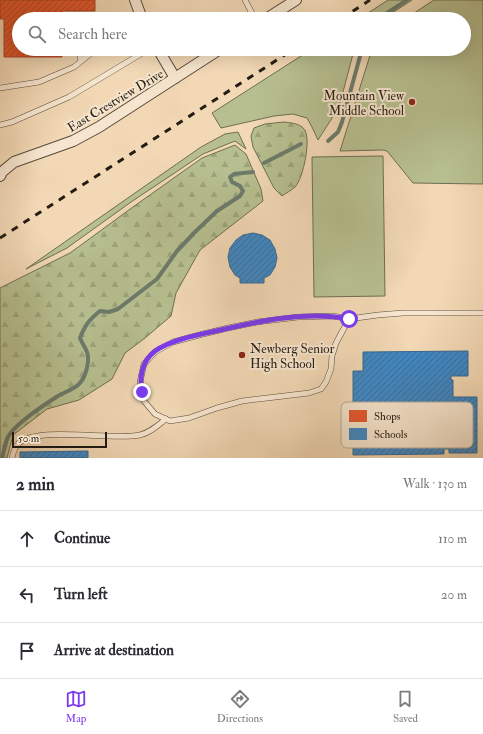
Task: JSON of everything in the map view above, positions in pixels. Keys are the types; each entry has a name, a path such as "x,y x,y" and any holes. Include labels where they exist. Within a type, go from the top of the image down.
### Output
{"street":[{"path":"135,0 139,12"},
{"path":"277,12 296,0"},
{"path":"162,56 175,78"},
{"name":"East Crestview Drive","path":"0,176 2,172 14,162 73,141 99,127 209,56"}],"lane":[{"path":"245,0 251,12"},
{"path":"81,56 81,61"},
{"path":"0,88 39,82 74,67 87,56"},
{"path":"0,125 12,122 69,97 137,56"},
{"path":"349,319 336,343 332,356 331,369 326,382 321,389 309,393 242,402 217,408 189,418 170,421 155,414 144,402 140,382 144,364 155,352 173,342 203,334 257,322 298,317 333,316 349,319 403,313 483,313"},
{"path":"12,458 13,452 18,444 27,438 43,435 138,435 151,431 166,419"}],"green space":[{"path":"388,0 412,0 394,12 370,12"},
{"name":"Mountain View Middle School","path":"434,0 483,0 483,184 413,183 387,151 340,151 370,56 471,56 471,12 416,12"},
{"path":"301,56 352,56 339,107 318,140 307,118 293,114 274,116 221,128 212,113"},
{"path":"284,122 295,124 304,129 306,134 307,149 306,158 298,183 294,188 282,196 274,188 253,147 251,136 254,128 265,124"},
{"path":"238,132 246,149 235,141 203,154 131,202 67,248 26,269 201,147 225,134"},
{"path":"235,145 246,154 261,189 263,201 200,250 176,293 171,316 125,353 112,379 79,400 47,409 13,435 7,458 0,458 0,288 70,253 202,158"},
{"path":"383,156 385,296 314,297 312,157"}],"building: Shops":[{"path":"0,0 95,0 95,11 12,12 12,56 62,57 4,57 4,19 0,19"}],"building: Schools":[{"path":"253,233 262,235 270,240 275,249 277,258 275,267 270,275 264,278 264,283 240,283 240,278 235,275 230,267 228,257 230,248 236,240 243,235"},
{"path":"468,351 468,376 451,376 451,380 453,380 453,397 477,397 477,453 449,453 449,449 444,449 444,454 353,455 353,448 473,448 473,402 353,402 353,371 363,371 363,352"},
{"path":"88,451 88,458 20,458 20,452"}],"waterway":[{"path":"389,12 407,0"},
{"path":"328,141 338,132 342,122 360,56"},
{"path":"264,163 301,144"},
{"path":"2,458 8,437 23,420 58,396 77,386 81,381 88,364 88,356 80,338 90,320 100,311 109,312 118,309 157,279 177,251 195,232 217,211 240,196 243,191 240,186 232,182 230,177 234,174 253,172"}],"railway":[{"path":"352,12 370,0"},
{"path":"0,238 283,56"}],"place":[{"name":"Mountain View Middle School","path":"412,102"},
{"name":"Newberg Senior High School","path":"242,355"}],"route":[{"path":"142,392 140,382 144,364 155,352 173,342 257,322 298,317 333,316 349,319"}]}
